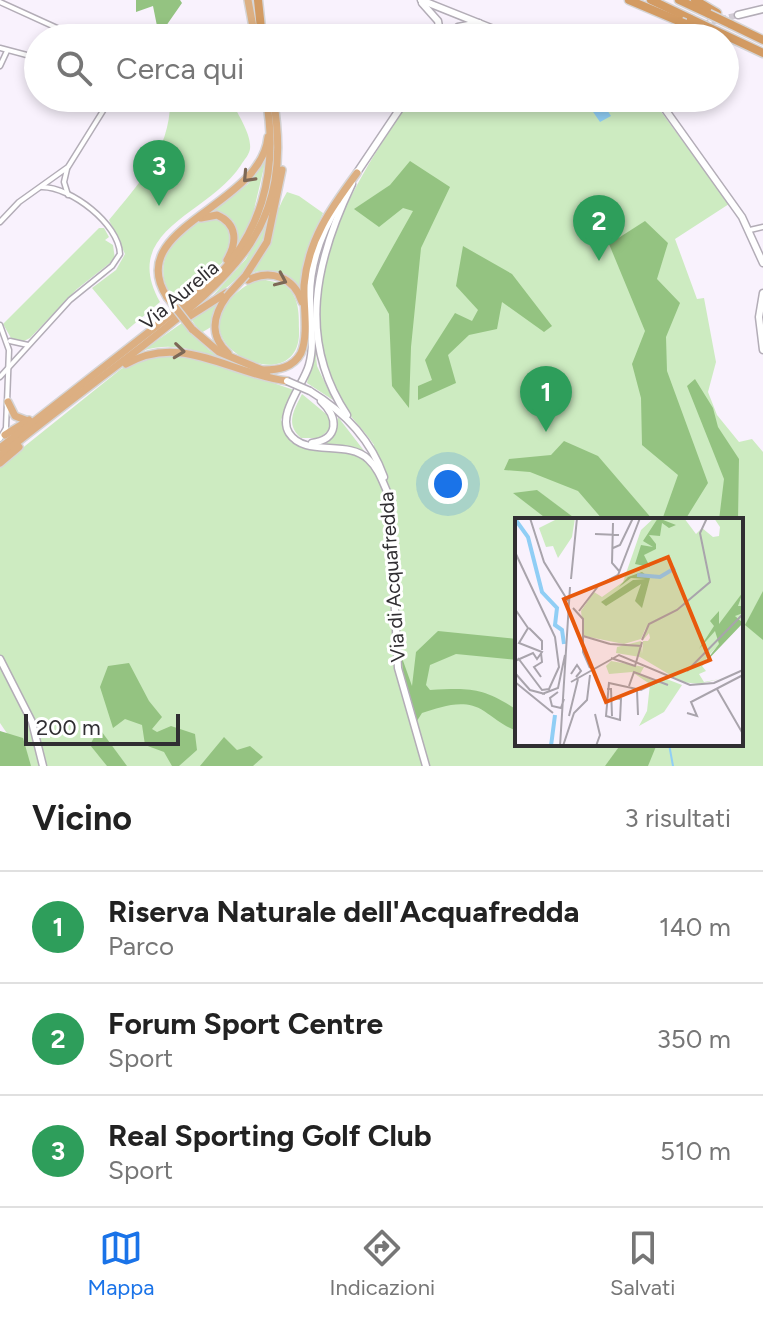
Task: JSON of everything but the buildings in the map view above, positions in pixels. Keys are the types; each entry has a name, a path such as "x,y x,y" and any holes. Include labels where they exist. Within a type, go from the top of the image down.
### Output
{"highway":[{"path":"248,0 252,24"},
{"path":"256,0 260,24"},
{"path":"629,0 678,24"},
{"path":"651,0 698,24"},
{"path":"679,0 739,24"},
{"path":"695,0 713,14"},
{"path":"739,24 762,39"},
{"path":"739,41 763,53"},
{"path":"268,112 266,148 254,173 171,238 160,256 159,279 167,297 212,348 287,381"},
{"name":"Via Aurelia","path":"0,448 212,283 244,242 264,199 272,155 268,112"},
{"name":"Via Aurelia","path":"0,456 223,281 256,234 276,175 275,112"},
{"path":"158,334 227,295 247,278 263,252 277,199 282,153 277,123"},
{"path":"263,370 289,366 299,356 303,342 308,262 318,230 357,173"},
{"path":"192,222 217,215 227,220 233,230 233,249 212,283"},
{"path":"247,278 265,275 282,278 296,289 303,304"},
{"path":"227,295 218,311 214,329 221,348 239,362"},
{"path":"194,331 206,335 214,329"},
{"path":"84,391 136,358 170,349 287,381"},
{"path":"2,437 103,369"},
{"path":"8,402 15,416 28,421"},
{"path":"0,463 34,430"}],"street":[{"path":"420,0 484,24"},
{"path":"420,0 438,24"},
{"path":"0,2 48,24"},
{"path":"734,21 763,9"},
{"path":"441,24 445,16 453,12"},
{"path":"453,12 453,24"},
{"path":"474,24 480,22"},
{"path":"0,48 24,55"},
{"path":"0,66 7,51"},
{"path":"68,195 64,182 68,167 102,112"},
{"path":"389,496 377,471 362,454 346,448 301,442 289,432 286,421 311,357 313,269 327,225 398,112"},
{"path":"667,112 750,230 763,263"},
{"path":"0,222 15,205 68,167"},
{"path":"357,173 324,253 316,318 321,366 361,435"},
{"path":"0,377 77,293 119,257 119,246 108,226 68,195 42,187"},
{"path":"750,230 763,227"},
{"path":"763,293 759,317 763,350"},
{"path":"0,325 8,339 17,345 29,345"},
{"path":"2,437 8,402 8,339"},
{"name":"Via di Acquafredda","path":"287,381 335,407 361,435 382,470 389,496 398,668 426,766"},
{"path":"301,442 327,438 335,422 330,410 310,391"},
{"path":"0,659 30,718 43,766"}],"green space":[{"path":"136,0 180,0 182,3 167,24 157,24 153,6 136,12"},
{"path":"169,112 237,112 246,130 250,149 227,182 159,240 151,257 150,277 160,302 127,330 92,288 116,270 125,254 109,220 152,164 166,133"},
{"path":"402,112 661,112 729,204 675,239 697,299 704,298 716,362 708,392 717,415 739,442 752,439 763,452 763,766 29,766 0,723 0,466 121,369 148,355 191,355 294,390 281,420 291,442 299,446 363,459 374,445 335,391 323,350 319,311 323,273 334,236 368,166"},
{"path":"266,159 252,218 238,245 234,222 214,210 248,184"},
{"path":"410,161 450,187 421,248 411,347 409,408 392,386 389,314 372,284 413,211 403,208 379,227 354,209 390,185"},
{"path":"287,192 299,196 323,213 310,242 300,289 278,273 251,273"},
{"path":"271,214 262,241 249,264 232,283 209,300 246,259"},
{"path":"212,217 224,221 232,232 228,254 178,304 168,291 164,277 168,252 185,231"},
{"path":"645,221 668,243 657,279 680,303 666,337 667,371 708,483 686,518 663,518 678,475 642,445 641,398 632,364 645,331 609,244"},
{"path":"99,228 104,228 109,237 105,240 113,245 115,259 77,289 30,338 22,342 11,338 3,324"},
{"path":"463,246 512,274 552,326 544,332 502,302 497,329 469,335 448,355 456,383 418,400 418,386 432,380 425,360 455,313 472,321 478,310 456,286"},
{"path":"261,279 284,284 293,294 299,316 295,350 283,362 266,365 248,360 232,350 221,335 219,318 230,299 244,287"},
{"path":"218,302 211,327 201,333 191,319"},
{"path":"182,323 209,350 235,365 178,347 142,351"},
{"path":"315,347 317,366 333,400 307,383"},
{"path":"695,379 713,408 718,427 739,459 738,518 719,518 724,479 687,386"},
{"path":"302,394 331,418 329,430 319,438 301,438 293,427 292,417"},
{"path":"338,417 365,452 326,444 336,431"},
{"path":"564,441 598,456 651,518 601,518 578,491 530,472 504,470 509,459 551,455"},
{"path":"537,490 574,518 545,518 513,493"},
{"path":"763,591 763,640 745,625"},
{"path":"438,631 515,639 515,660 456,654 430,665 426,685 430,690 466,689 494,697 515,709 515,730 476,707 461,704 422,713 415,724 406,694 401,655 412,686 416,652"},
{"path":"129,663 149,701 162,717 152,729 157,732 171,726 195,734 197,750 179,766 172,766 164,752 145,745 142,725 125,719 113,728 100,687 108,666"},
{"path":"99,728 127,766 107,766 90,745"},
{"path":"0,731 23,738 31,766 0,766"},
{"path":"224,737 237,750 250,746 263,757 253,766 200,766"},
{"path":"620,746 656,746 648,766 605,766"}],"water":[{"path":"593,112 608,112 611,116 600,122"},
{"path":"161,168 170,177 161,186 152,177"}],"waterway":[{"path":"669,746 673,766"}],"tunnel":[{"path":"703,24 738,15"}],"place":[{"name":"Real Sporting Golf Club","path":"159,206"},
{"name":"Forum Sport Centre","path":"599,261"},
{"name":"Riserva Naturale dell'Acquafredda","path":"546,432"}]}
